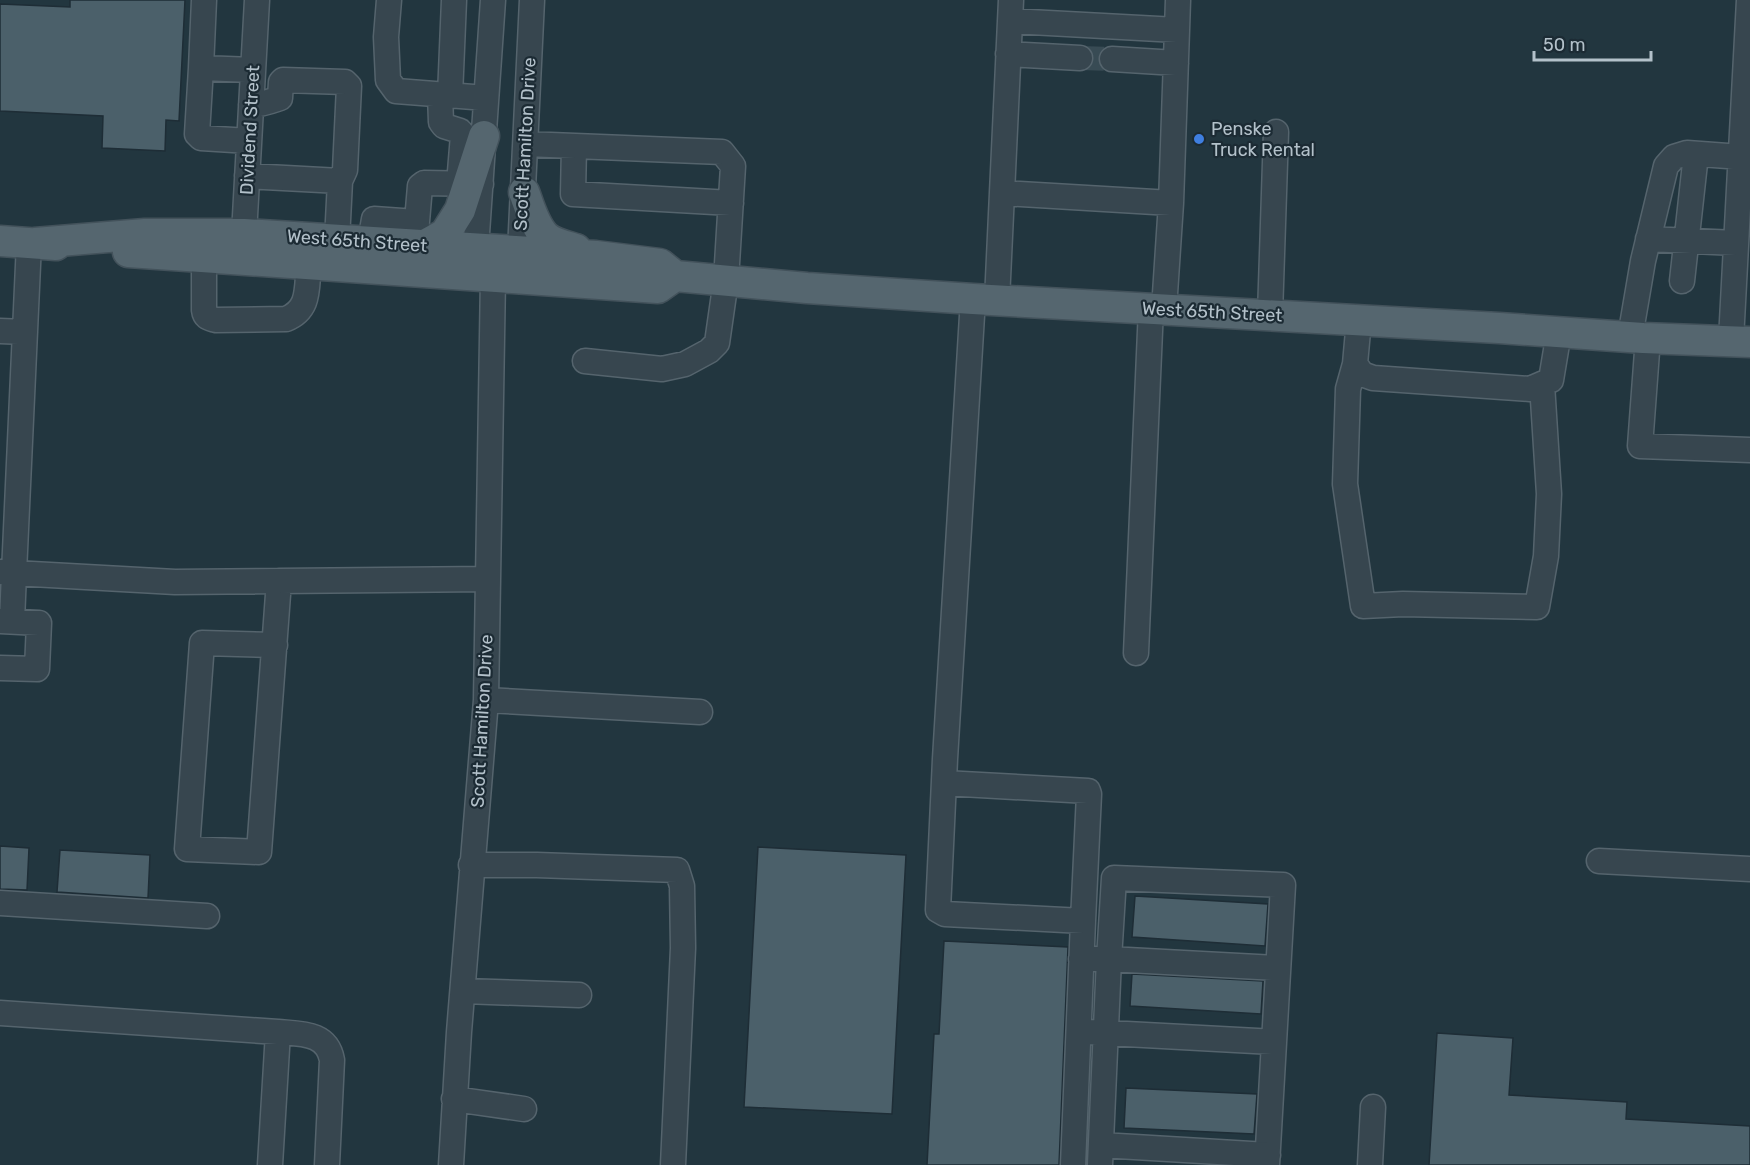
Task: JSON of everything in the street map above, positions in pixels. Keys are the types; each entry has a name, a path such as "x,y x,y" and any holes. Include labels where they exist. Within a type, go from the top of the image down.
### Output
{"main road":[{"path":"419,237 445,234 460,210 484,136"},
{"path":"524,192 536,222 545,236 561,245 596,256"},
{"name":"West 65th Street","path":"32,243 145,234 243,247 309,265 658,288 675,276"},
{"name":"West 65th Street","path":"0,241 204,257 243,247 337,240 370,242 419,237 476,248 596,256 660,264 675,276 985,299 1741,341"}],"street":[{"path":"204,0 197,134 201,138 249,141"},
{"name":"Dividend Street","path":"243,247 256,0"},
{"path":"389,0 388,80 396,91 486,98"},
{"path":"454,0 441,122 444,126 460,131 463,135 476,248 493,277"},
{"path":"484,136 493,0"},
{"name":"Scott Hamilton Drive","path":"451,1165 471,865 486,700 493,277 520,251 532,0"},
{"path":"1136,653 1157,309 1171,203 1178,0"},
{"path":"1741,341 1736,243 1744,202 1741,157 1749,0"},
{"path":"1083,921 940,913 938,910 947,737 985,299 1002,193 1011,10 1177,30"},
{"path":"1008,54 1080,58"},
{"path":"1112,59 1176,63"},
{"path":"201,68 253,70"},
{"path":"251,105 263,105 270,99 280,98 283,80 345,82 349,86 345,170 340,181 337,240"},
{"path":"1270,315 1276,132"},
{"path":"526,144 722,152 733,166 726,280 717,343 700,357 685,364 662,369 585,361"},
{"path":"574,146 573,194 731,203"},
{"path":"1741,157 1687,153 1674,157 1666,166 1648,239 1639,337 1640,446 1750,450"},
{"path":"1682,281 1696,154"},
{"path":"247,176 340,181"},
{"path":"419,237 420,186 424,183 469,184"},
{"path":"1002,193 1171,203"},
{"path":"1648,239 1736,243"},
{"path":"0,668 37,669 39,623 6,621 8,521 32,243"},
{"path":"204,257 204,310 205,315 216,320 286,319 296,315 302,308 307,292 309,265"},
{"path":"1359,320 1355,364 1348,389 1345,484 1363,606 1403,604 1537,607 1546,556 1549,494 1542,384"},
{"path":"0,331 25,332"},
{"path":"1355,364 1362,374 1373,378 1530,389 1551,380 1559,332"},
{"path":"7,572 175,582 489,579"},
{"path":"275,645 202,643 187,849 260,852 275,645 279,581"},
{"path":"486,700 700,712"},
{"path":"944,783 1088,791 1072,1165"},
{"path":"1599,861 1750,869"},
{"path":"471,865 677,870 682,886 682,948 672,1165"},
{"path":"1114,878 1283,885 1268,1160 1100,1155 1109,959 1114,878"},
{"path":"0,903 207,916"},
{"path":"1081,959 1278,968"},
{"path":"464,991 579,995"},
{"path":"0,1013 313,1036 323,1041 330,1049 332,1060 327,1165"},
{"path":"1078,1031 1274,1042"},
{"path":"270,1165 278,1032"},
{"path":"454,1099 524,1109"},
{"path":"1370,1165 1373,1107"}],"building":[{"path":"70,0 185,0 179,121 166,120 165,151 102,148 103,116 0,111 0,4 70,7"},
{"path":"0,846 29,848 27,890 0,889"},
{"path":"758,847 906,855 892,1114 744,1107"},
{"path":"60,850 150,855 148,898 57,892"},
{"path":"1135,896 1268,904 1265,946 1132,937"},
{"path":"944,941 1068,947 1059,1165 927,1165 934,1034 939,1034"},
{"path":"1132,974 1263,981 1261,1014 1130,1006"},
{"path":"1437,1033 1513,1038 1509,1095 1627,1102 1626,1119 1750,1126 1750,1165 1429,1165"},
{"path":"1126,1088 1257,1094 1254,1134 1124,1128"}],"tunnel":[{"path":"1080,58 1112,59"}],"place":[{"name":"Penske Truck Rental","path":"1199,139"}]}
